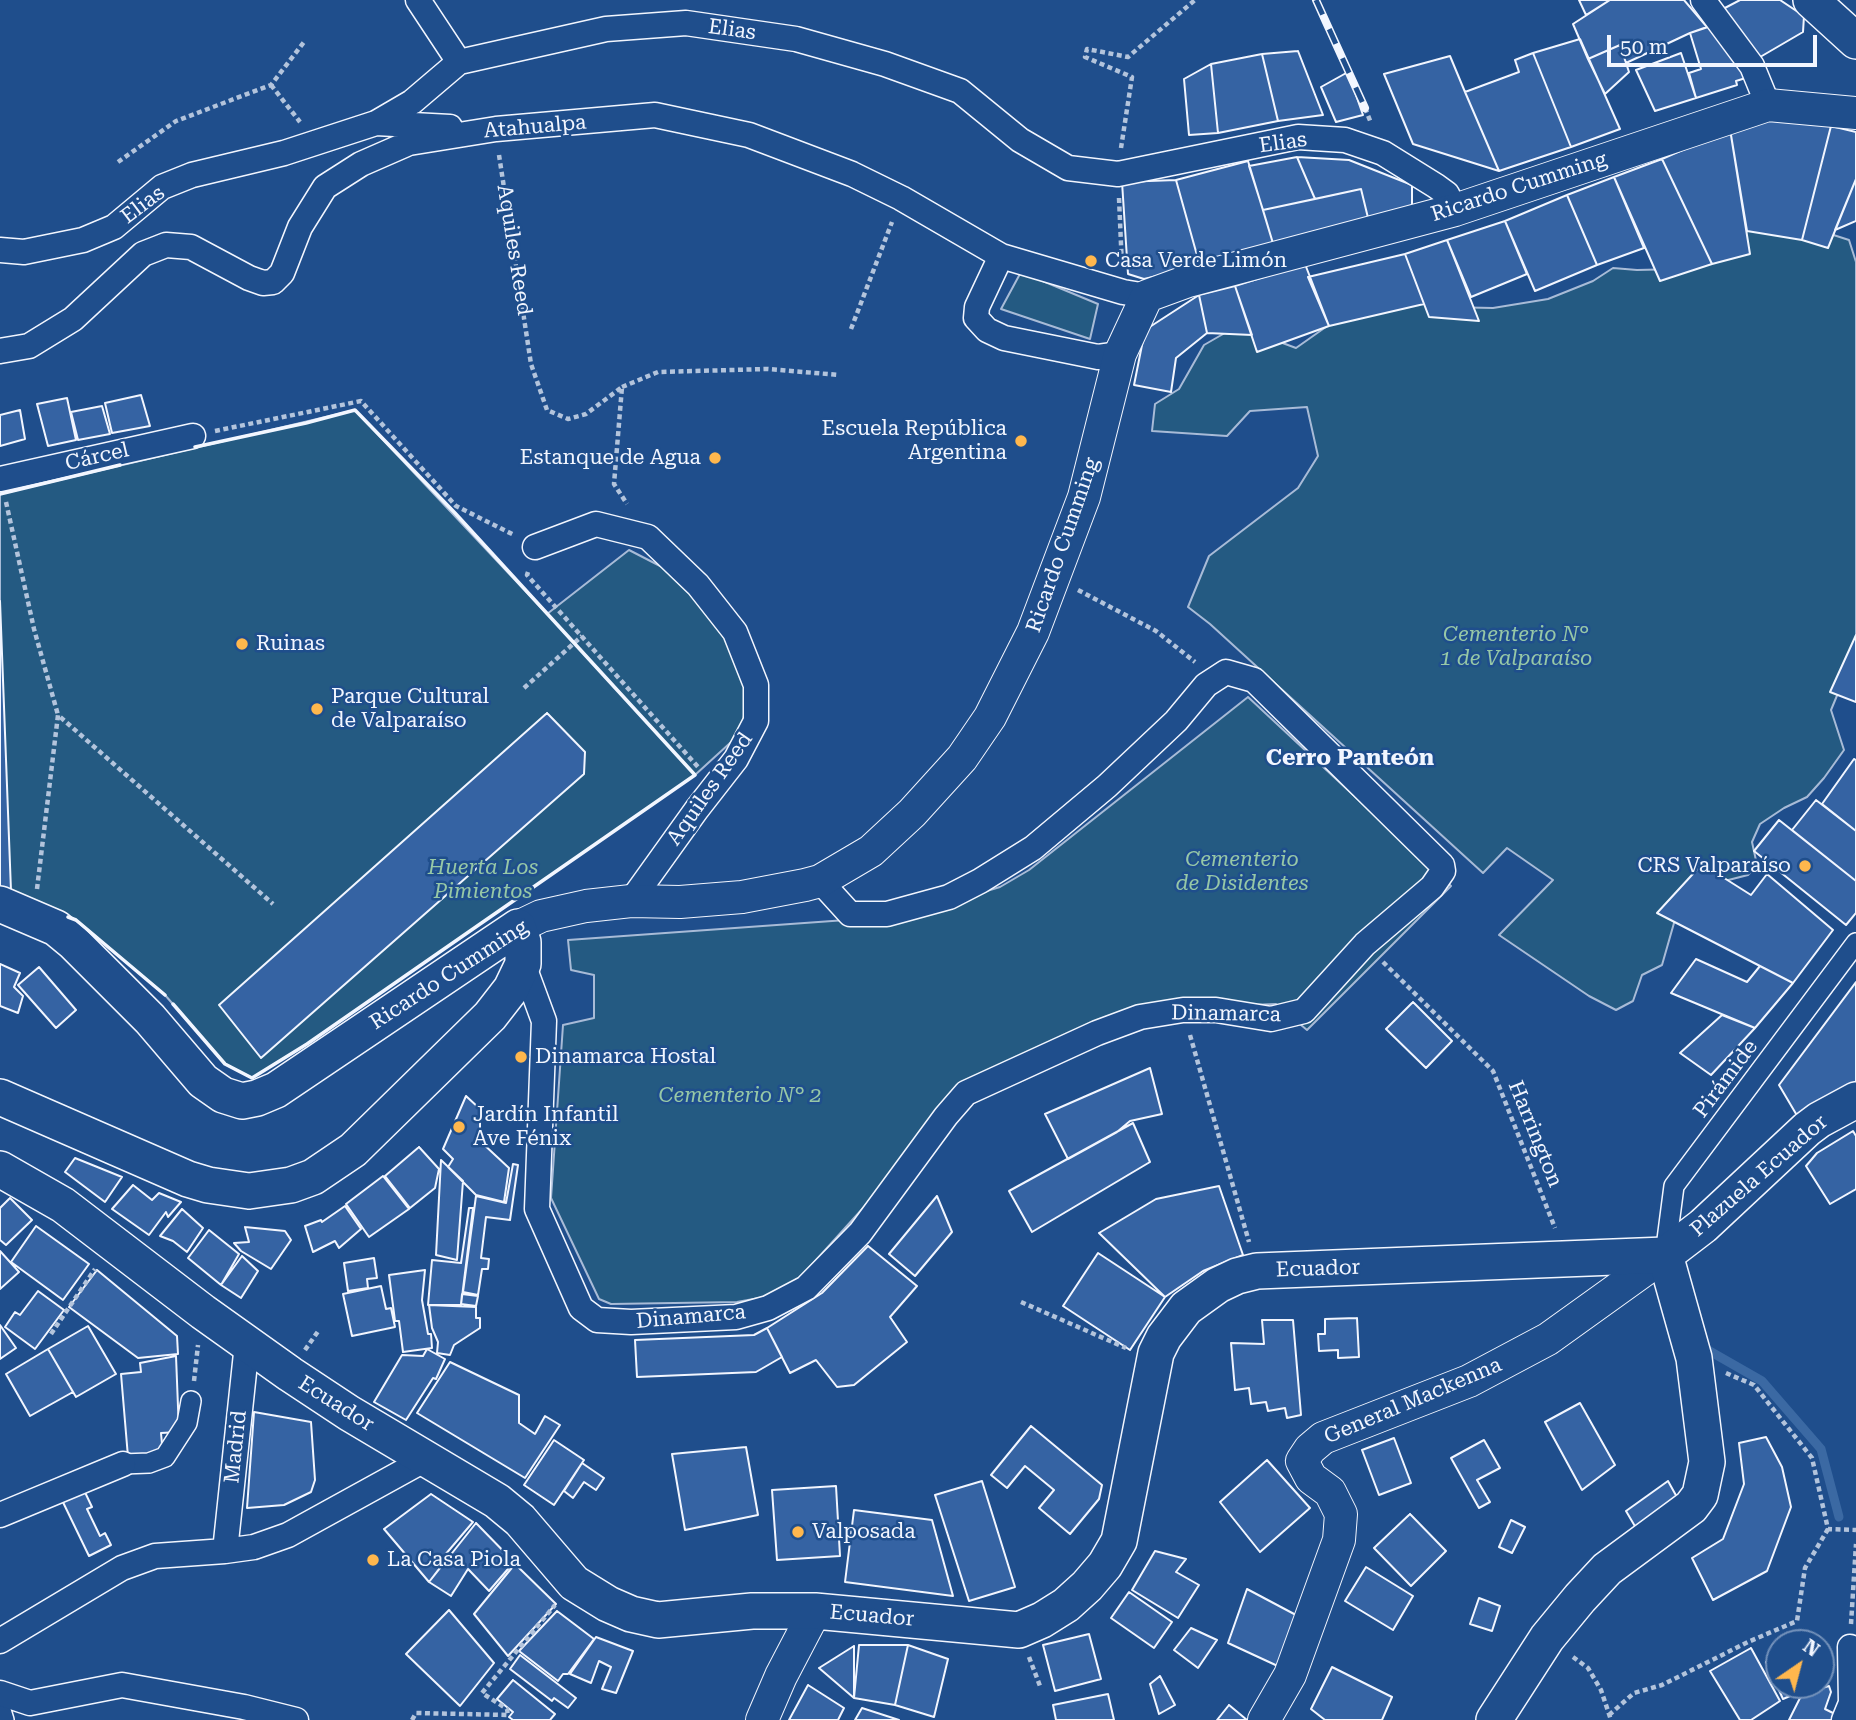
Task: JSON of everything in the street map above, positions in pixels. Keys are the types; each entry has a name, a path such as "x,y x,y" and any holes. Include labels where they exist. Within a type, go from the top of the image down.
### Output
{"main road":[{"path":"1811,0 1856,41"},
{"name":"Ricardo Cumming","path":"0,904 56,928 150,1019 203,1081 223,1095 242,1101 276,1090 518,927"},
{"path":"0,1097 188,1179 249,1191 291,1185 313,1177 354,1150 490,1016 511,989 523,964 523,942 518,927"},
{"name":"Plazuela Ecuador","path":"1665,1255 1703,1226 1807,1129 1856,1100"},
{"name":"Ecuador","path":"0,1169 63,1205 247,1344 349,1413 498,1501 520,1520 574,1583 608,1604 631,1614 658,1620 752,1611 815,1611 1020,1630 1066,1605 1096,1575 1119,1541 1156,1353 1174,1322 1200,1297 1237,1276 1257,1271 1665,1255"},
{"path":"1494,1720 1547,1638 1580,1598 1607,1569 1691,1507 1700,1495 1707,1462 1694,1358 1665,1255"}],"street":[{"path":"418,0 459,62"},
{"path":"1703,0 1752,66 1768,105"},
{"name":"Elias","path":"0,250 24,252 83,240 114,227 162,187 192,175 284,153 376,123 412,102 459,62 606,29 686,23 796,39 885,64 960,91 1020,140 1068,168 1118,174 1298,137 1345,141 1383,153 1436,186 1447,194 1455,210"},
{"name":"Ricardo Cumming","path":"518,927 560,911 631,901 680,902 742,897 820,881 871,852 912,813 962,758 990,717 1033,632 1084,497 1135,294 1455,210 1768,105 1856,113"},
{"name":"Atahualpa","path":"0,351 29,346 73,319 133,262 154,248 179,244 191,247 249,278 263,283 273,282 282,273 299,227 324,187 361,164 409,143 489,130 655,116 749,135 852,174 901,198 1001,256 1135,294"},
{"path":"376,123 489,130"},
{"path":"1001,256 976,307 976,318 987,330 1004,338 1098,357 1120,354"},
{"name":"Cárcel","path":"1,479 193,436"},
{"path":"535,547 596,524 648,537"},
{"name":"Aquiles Reed","path":"631,901 736,759 756,721 756,685 735,632 698,585 648,537"},
{"name":"Dinamarca","path":"523,964 544,1021 537,1209 581,1308 597,1320 609,1321 736,1317 768,1308 806,1288 860,1233 946,1116 967,1093 1097,1033 1140,1017 1183,1010 1216,1010 1272,1019 1304,1011 1365,944 1433,887 1443,871 1442,865 1254,680 1226,673 1206,685 1176,721 1107,786 1032,848 949,897 887,914 850,914 820,881"},
{"name":"Pirámide","path":"1665,1255 1674,1186 1856,943"},
{"name":"General Mackenna","path":"1264,1720 1290,1675 1339,1540 1342,1514 1330,1492 1311,1478 1302,1461 1310,1449 1323,1438 1469,1381 1548,1339 1665,1255"},
{"name":"Madrid","path":"225,1551 247,1344"},
{"path":"0,1515 123,1464 149,1463 165,1457 187,1423 191,1401"},
{"path":"0,1641 122,1568 155,1556 254,1547 288,1535 426,1459"},
{"path":"762,1720 781,1676 815,1611"},
{"path":"1844,1720 1851,1703 1850,1647"},
{"path":"0,1693 30,1703 122,1685 244,1707 296,1720"},
{"path":"0,1707 4,1720"}],"path":[{"path":"1135,294 1118,174 1132,77 1085,57 1087,49 1128,57 1195,0"},
{"path":"118,162 176,121 271,85 304,42"},
{"path":"271,85 307,130 284,153"},
{"name":"Aquiles Reed","path":"489,130 531,364 547,410 568,419 586,414 622,387"},
{"path":"851,328 901,198"},
{"path":"648,537 614,484 622,387 658,372 768,369 839,375"},
{"path":"193,436 361,401 456,506 535,547 527,575 702,771 697,809"},
{"path":"1,479 34,629 58,715 35,903 36,920"},
{"path":"1055,578 1156,632 1200,665"},
{"path":"524,688 582,636"},
{"path":"58,715 274,904"},
{"name":"Harrington","path":"1365,944 1493,1070 1567,1259"},
{"path":"1183,1010 1257,1271"},
{"path":"51,1334 113,1242"},
{"path":"1021,1302 1130,1350 1156,1353"},
{"path":"191,1401 203,1312"},
{"path":"1547,1638 1588,1668 1601,1690 1610,1718 1634,1693 1662,1685 1797,1621 1805,1568 1828,1529 1812,1458 1754,1385 1694,1358"},
{"path":"1828,1529 1856,1530"},
{"path":"1850,1647 1856,1544"},
{"path":"412,1720 416,1713 508,1715 507,1709 482,1693 574,1583"}],"green space":[{"name":"Cementerio N° 1 de Valparaíso","path":"1750,220 1821,231 1849,240 1856,262 1856,650 1831,710 1844,750 1807,797 1760,824 1752,842 1757,865 1748,875 1697,888 1680,902 1662,965 1642,975 1633,1001 1616,1010 1589,996 1499,935 1553,880 1507,848 1483,873 1210,624 1188,607 1209,556 1298,488 1318,456 1307,407 1250,411 1227,436 1152,431 1155,404 1179,389 1204,345 1237,326 1296,348 1340,317 1409,293 1445,307 1493,308 1548,299 1593,281 1613,268 1678,269 1734,245"},
{"path":"1021,272 1098,304 1090,339 1001,309"},
{"name":"Parque Cultural de Valparaíso","path":"355,410 547,614 629,550 662,567 721,624 750,680 741,733 695,775 307,1044 252,1078 225,1064 165,995 76,920 0,888 0,494"},
{"path":"1248,697 1451,886 1307,1030 1276,1004 1199,1007 1143,1023 956,1105 799,1279 770,1296 737,1302 611,1304 599,1299 551,1198 563,1025 594,1018 594,975 571,970 568,940 860,919 957,900 1000,887 1029,870"}],"building":[{"path":"1579,0 1610,0 1586,15"},
{"path":"1610,0 1684,0 1707,27 1626,63 1620,45 1588,59 1573,24"},
{"path":"1740,0 1780,0 1804,16 1803,32 1755,60 1721,10"},
{"path":"1714,25 1749,77 1736,81 1737,85 1696,98 1689,73 1701,69 1690,33"},
{"path":"1580,39 1620,129 1571,147 1533,53"},
{"path":"1620,45 1629,72 1605,94 1588,59"},
{"path":"1298,51 1323,115 1278,121 1262,54"},
{"path":"1533,53 1571,147 1499,171 1465,92 1519,72 1515,60"},
{"path":"1681,53 1696,98 1655,111 1636,70"},
{"path":"1262,54 1278,121 1218,133 1211,64"},
{"path":"1450,56 1499,171 1413,144 1384,74"},
{"path":"1211,64 1218,133 1189,135 1184,79"},
{"path":"1348,72 1363,115 1336,122 1321,87"},
{"path":"1771,114 1831,126 1802,240 1747,231 1730,129"},
{"path":"1831,126 1856,132 1856,179 1828,248 1802,240"},
{"path":"1730,129 1750,254 1712,264 1662,159"},
{"path":"1297,157 1349,160 1412,185 1412,213 1370,226 1361,189 1315,199"},
{"path":"1297,157 1315,199 1263,210 1249,166"},
{"path":"1662,159 1712,264 1660,281 1614,177"},
{"path":"1248,161 1275,250 1200,266 1176,180"},
{"path":"1614,177 1644,248 1597,265 1567,195"},
{"path":"1856,179 1856,221 1835,230"},
{"path":"1176,180 1200,266 1144,279 1128,274 1122,182"},
{"path":"1361,189 1370,226 1275,250 1263,210"},
{"path":"1567,195 1597,265 1535,291 1505,221"},
{"path":"1505,221 1527,274 1471,297 1447,240"},
{"path":"1447,240 1479,321 1429,317 1405,254"},
{"path":"1405,254 1424,304 1329,326 1308,277"},
{"path":"1305,264 1329,326 1257,352 1235,286"},
{"path":"1235,286 1252,335 1207,333 1199,295"},
{"path":"1199,295 1207,333 1176,358 1171,392 1134,385 1145,330"},
{"path":"141,395 150,426 112,433 105,403"},
{"path":"67,398 76,440 48,446 37,404"},
{"path":"102,406 110,434 78,440 71,412"},
{"path":"20,410 25,439 0,446 0,415"},
{"path":"0,601 11,891 0,888"},
{"path":"1856,635 1856,702 1830,692"},
{"path":"547,713 585,752 584,774 261,1058 219,1005"},
{"path":"1854,759 1856,760 1856,831 1822,804"},
{"path":"1816,800 1856,831 1856,881 1792,830"},
{"name":"CRS Valparaíso","path":"1779,820 1856,881 1856,913 1846,925 1754,851"},
{"path":"1702,864 1751,895 1767,874 1833,930 1793,983 1657,913"},
{"path":"1696,959 1747,982 1760,966 1793,983 1755,1028 1671,993"},
{"path":"0,964 20,973 14,987 23,996 18,1013 0,1006"},
{"path":"39,967 76,1010 56,1028 18,985"},
{"path":"1856,982 1856,1093 1802,1124 1779,1085"},
{"path":"1413,1002 1452,1041 1426,1068 1386,1029"},
{"path":"1722,1015 1755,1028 1711,1075 1680,1053"},
{"path":"1150,1068 1162,1114 1130,1121 1117,1132 1068,1159 1045,1114"},
{"path":"466,1096 480,1109 480,1141 509,1168 504,1202 476,1195 448,1167 453,1159 443,1149"},
{"path":"1133,1123 1150,1162 1032,1232 1009,1191"},
{"path":"1853,1131 1856,1136 1856,1189 1830,1204 1806,1166 1817,1153"},
{"path":"419,1147 439,1169 435,1188 410,1208 385,1176"},
{"path":"75,1158 122,1177 105,1202 65,1172"},
{"path":"441,1160 463,1181 457,1260 436,1255"},
{"path":"513,1164 518,1165 510,1220 486,1217 481,1258 489,1259 488,1269 482,1269 478,1295 463,1292 476,1196 506,1203"},
{"path":"383,1176 409,1209 369,1237 346,1204"},
{"path":"133,1185 152,1200 159,1193 181,1202 168,1217 166,1212 149,1235 112,1209"},
{"path":"1219,1186 1243,1255 1203,1271 1165,1297 1099,1233 1156,1199"},
{"path":"937,1196 952,1232 915,1276 889,1254"},
{"path":"10,1198 32,1220 6,1245 0,1240 0,1208"},
{"path":"345,1206 361,1229 339,1248 335,1241 313,1252 305,1226 321,1220 322,1222"},
{"path":"469,1208 473,1208 461,1305 428,1305 432,1260 461,1263"},
{"path":"182,1209 203,1228 187,1252 173,1241 160,1236"},
{"path":"36,1226 89,1264 63,1300 11,1262"},
{"path":"245,1227 285,1231 291,1240 271,1269 241,1251 234,1243 249,1242"},
{"path":"209,1230 239,1254 221,1285 188,1258"},
{"path":"868,1246 917,1286 890,1317 907,1342 854,1385 837,1387 816,1360 790,1373 767,1328 822,1293"},
{"path":"0,1251 19,1272 0,1289"},
{"path":"1098,1253 1165,1297 1130,1350 1063,1306"},
{"path":"242,1256 258,1271 241,1298 221,1285"},
{"path":"374,1258 377,1278 367,1279 368,1288 348,1291 344,1263"},
{"path":"97,1270 177,1336 178,1354 138,1358 69,1307"},
{"path":"425,1270 422,1300 432,1348 403,1352 399,1321 395,1321 389,1275"},
{"path":"381,1286 386,1309 391,1308 395,1327 352,1336 343,1294"},
{"path":"38,1291 64,1310 35,1349 5,1327 15,1312 20,1315"},
{"path":"462,1294 478,1296 476,1306 461,1304"},
{"path":"429,1305 476,1307 480,1328 454,1345 450,1355 437,1353 438,1342 432,1328"},
{"path":"1357,1318 1359,1357 1338,1358 1338,1350 1319,1351 1318,1334 1325,1334 1325,1319"},
{"path":"1262,1320 1293,1320 1301,1415 1287,1418 1285,1408 1268,1411 1266,1402 1251,1404 1249,1388 1235,1390 1231,1343 1264,1344"},
{"path":"0,1325 16,1348 0,1359"},
{"path":"88,1326 116,1374 76,1397 48,1349"},
{"path":"767,1328 782,1357 756,1372 637,1377 635,1340 754,1335"},
{"path":"48,1349 73,1392 30,1416 6,1374"},
{"path":"427,1349 445,1359 436,1379 433,1378 406,1420 374,1402 402,1355 423,1356"},
{"path":"176,1356 179,1432 161,1433 163,1455 128,1457 121,1374 141,1372 140,1363"},
{"path":"450,1362 519,1395 519,1423 535,1434 545,1416 560,1425 525,1478 417,1413"},
{"path":"1580,1403 1615,1465 1582,1490 1545,1422"},
{"path":"254,1412 311,1422 315,1480 311,1492 284,1505 247,1508"},
{"path":"1031,1426 1102,1485 1099,1499 1070,1534 1039,1508 1054,1490 1025,1466 1007,1488 991,1475"},
{"path":"1766,1437 1782,1467 1791,1507 1767,1571 1713,1600 1692,1558 1723,1539 1744,1484 1739,1443"},
{"path":"1394,1438 1411,1483 1379,1495 1362,1450"},
{"path":"554,1440 584,1460 554,1505 524,1485"},
{"path":"1484,1440 1500,1468 1477,1480 1490,1502 1479,1508 1451,1458"},
{"path":"746,1447 758,1515 685,1530 672,1454"},
{"path":"1267,1460 1310,1508 1260,1552 1220,1502"},
{"path":"582,1463 604,1478 596,1490 584,1482 573,1498 564,1491"},
{"path":"982,1481 1015,1587 969,1601 935,1495"},
{"path":"1668,1481 1678,1499 1636,1528 1626,1511"},
{"path":"82,1486 92,1507 87,1509 100,1536 105,1533 111,1545 89,1556 60,1496"},
{"path":"836,1486 840,1556 777,1560 772,1490"},
{"path":"431,1494 473,1522 439,1562 442,1565 429,1582 384,1529"},
{"path":"854,1510 932,1520 953,1596 845,1582"},
{"path":"1410,1514 1446,1551 1411,1586 1374,1548"},
{"path":"1511,1520 1525,1527 1512,1553 1499,1547"},
{"path":"476,1523 514,1562 489,1591 468,1569 451,1596 429,1582"},
{"path":"1155,1551 1186,1559 1176,1572 1199,1585 1178,1618 1132,1590"},
{"path":"515,1564 556,1604 508,1656 474,1614"},
{"path":"1366,1567 1413,1596 1393,1630 1345,1601"},
{"path":"1247,1589 1296,1615 1282,1668 1228,1643"},
{"path":"1129,1592 1172,1622 1154,1648 1111,1618"},
{"path":"1479,1598 1500,1606 1492,1631 1470,1624"},
{"path":"449,1610 494,1663 460,1706 406,1654"},
{"path":"557,1611 594,1639 568,1674 563,1674 558,1681 519,1651"},
{"path":"1191,1628 1217,1640 1198,1668 1174,1650"},
{"path":"1089,1634 1101,1679 1055,1691 1043,1645"},
{"path":"596,1637 633,1651 616,1693 602,1689 611,1667 599,1661 591,1683 570,1674"},
{"path":"859,1645 908,1645 895,1705 854,1698"},
{"path":"908,1645 948,1659 934,1717 895,1705"},
{"path":"854,1646 854,1698 819,1668"},
{"path":"1751,1648 1765,1674 1765,1699 1780,1701 1751,1720 1740,1720 1710,1671"},
{"path":"520,1655 576,1698 568,1708 554,1698 552,1701 510,1669"},
{"path":"1332,1667 1392,1697 1382,1720 1325,1720 1311,1709"},
{"path":"1160,1676 1175,1705 1159,1714 1150,1684"},
{"path":"513,1680 555,1714 550,1720 513,1720 509,1717 513,1712 497,1699"},
{"path":"808,1685 844,1708 838,1720 789,1720"},
{"path":"1108,1694 1114,1720 1056,1720 1053,1705"},
{"path":"1800,1699 1829,1699 1825,1709 1837,1715 1837,1720 1789,1720"},
{"path":"1229,1705 1247,1720 1217,1720"},
{"path":"862,1708 899,1720 855,1720"}],"waterway":[{"path":"1706,1349 1762,1381 1821,1449 1839,1517"}],"railway":[{"path":"1316,0 1365,108"}],"wall":[{"path":"173,1004 225,1064 252,1078 307,1044 695,775 455,513 355,410 195,447"},
{"path":"0,494 120,465"},
{"path":"68,917 76,920 165,995"}],"place":[{"name":"Casa Verde Limón","path":"1091,261"},
{"name":"Escuela República Argentina","path":"1021,441"},
{"name":"Estanque de Agua","path":"715,458"},
{"name":"Ruinas","path":"242,644"},
{"name":"Parque Cultural de Valparaíso","path":"317,709"},
{"name":"CRS Valparaíso","path":"1805,866"},
{"name":"Dinamarca Hostal","path":"521,1057"},
{"name":"Jardín Infantil Ave Fénix","path":"459,1127"},
{"name":"Valposada","path":"798,1532"},
{"name":"La Casa Piola","path":"373,1560"}],"district":[{"name":"Cerro Panteón","path":"1350,758"}],"park label":[{"name":"Cementerio de Disidentes","path":"1242,872"},
{"name":"Huerta Los Pimientos","path":"483,880"},
{"name":"Cementerio N° 2","path":"740,1096"}]}
